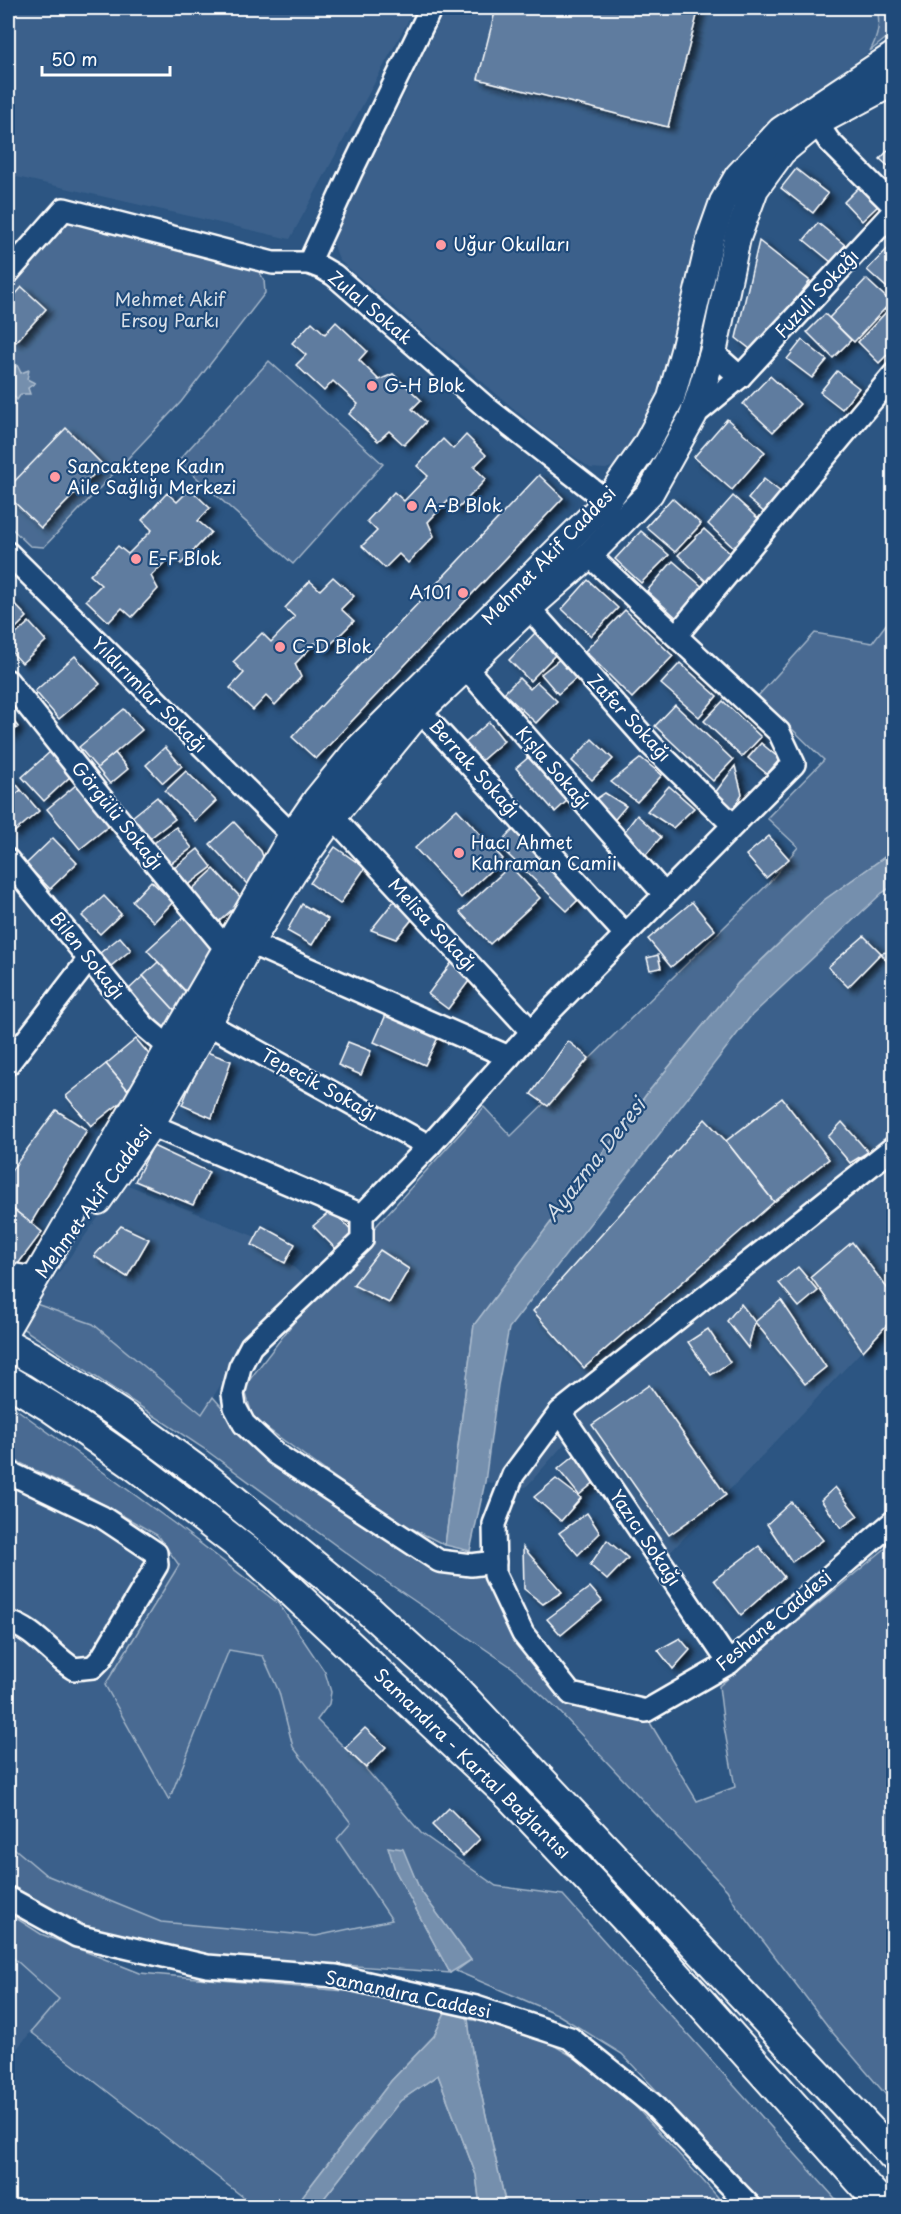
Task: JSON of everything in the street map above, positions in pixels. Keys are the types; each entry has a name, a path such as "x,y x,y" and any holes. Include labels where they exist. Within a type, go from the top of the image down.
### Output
{"highway":[{"name":"Samandıra - Kartal Bağlantısı","path":"8,1345 119,1414 200,1473 366,1608 454,1688 892,2154"},
{"name":"Samandıra - Kartal Bağlantısı","path":"8,1382 51,1407 136,1466 256,1558 501,1788 628,1921 883,2206"}],"main road":[{"name":"Mehmet Akif Caddesi","path":"30,1288 75,1234 151,1125 208,1024 239,946 292,835 316,800 355,752 456,664 529,608 589,555 650,493 693,416 713,354 747,182 780,130 894,55"},
{"name":"Mehmet Akif Caddesi","path":"30,1288 170,1048 239,946 333,818 456,664 550,556 607,501 645,447 671,398 711,236 723,202 817,123 894,81"},
{"path":"550,556 589,555"},
{"path":"8,1326 30,1288"}],"street":[{"path":"309,263 351,171 431,8"},
{"path":"817,123 830,141 894,206"},
{"name":"Zulal Sokak","path":"8,273 64,209 273,263 309,263 334,275 487,408 607,501"},
{"name":"Fuzuli Sokağı","path":"693,416 740,377 894,211"},
{"path":"713,354 740,377"},
{"path":"676,636 894,374"},
{"name":"Yıldırımlar Sokağı","path":"8,553 292,835"},
{"path":"589,555 779,732 794,764 625,934 362,1215 362,1240 251,1346 240,1367 233,1394 235,1407 244,1424 276,1454 439,1561 471,1565 495,1562 494,1524 513,1475 560,1412 894,1147"},
{"name":"Zafer Sokağı","path":"529,608 652,746 733,825"},
{"name":"Kışla Sokağı","path":"456,664 664,894"},
{"name":"Görgülü Sokağı","path":"8,681 103,800 239,946"},
{"name":"Berrak Sokağı","path":"420,711 625,934"},
{"name":"Melisa Sokağı","path":"333,818 532,1032"},
{"name":"Bilen Sokağı","path":"11,873 89,959 144,1026 170,1048"},
{"path":"239,946 509,1057"},
{"path":"8,1064 89,959"},
{"name":"Tepecik Sokağı","path":"208,1024 429,1146"},
{"path":"151,1125 362,1215"},
{"path":"8,1274 30,1288"},
{"name":"Yazıcı Sokağı","path":"560,1412 729,1663"},
{"path":"8,1472 102,1517 156,1552 157,1565 101,1659 93,1667 74,1669 38,1641 32,1633 8,1622"},
{"name":"Feshane Caddesi","path":"495,1562 495,1575 523,1634 571,1694 646,1711 729,1663 894,1521"},
{"name":"Samandıra Caddesi","path":"8,1898 77,1936 207,1966 336,1976 476,2007 570,2038 652,2104 750,2206"}],"shaded area":[{"path":"8,8 415,8 290,239 8,175"},
{"path":"446,8 877,8 878,10 877,39 870,51 807,98 775,118 726,169 708,207 656,400 628,451 616,465 606,469 590,468 546,436 339,260 332,233 404,96"},
{"path":"17,365 21,373 29,370 27,379 35,383 28,388 30,394 21,394 17,400 13,395 8,395 8,372 11,372"},
{"path":"893,851 893,886 882,893 751,1016 509,1328 498,1385 485,1482 470,1551 445,1545 474,1325 649,1091 738,983 824,900"},
{"path":"893,886 893,1318 663,1560 575,1432 526,1487 485,1482 508,1328 751,1016 882,893"},
{"path":"123,1183 268,1242 303,1276 222,1383 202,1414 93,1324 36,1304"},
{"path":"8,1472 98,1512 179,1565 105,1685 169,1799 230,1649 263,1656 279,1692 293,1747 351,1823 337,1839 393,1921 316,1936 161,1922 46,1875 8,1843"},
{"path":"388,1847 403,1849 420,1890 471,1960 450,1973 395,1870"},
{"path":"8,1953 59,1999 8,2059"},
{"path":"449,2004 468,2019 472,2052 506,2206 480,2206 476,2175 438,2075 400,2101 318,2206 295,2206 391,2081 434,2036"}],"green space":[{"path":"877,8 893,8 893,33 870,51 878,30"},
{"name":"Mehmet Akif Ersoy Parkı","path":"61,217 257,268 264,280 265,293 181,402 44,547 30,546 8,525 8,289 24,271"},
{"path":"269,361 383,464 293,564 178,461"},
{"path":"893,615 893,851 824,900 738,983 649,1091 474,1325 445,1545 389,1517 253,1418 244,1387 320,1288 484,1107 511,1136 768,884 798,847 767,818 824,760 758,696 815,633 872,643"},
{"path":"36,1304 93,1324 202,1414 213,1397 259,1450 430,1565 489,1577 569,1703 649,1721 697,1801 735,1787 719,1686 893,1542 893,2103 833,2033 735,1904 727,1890 558,1710 513,1668 375,1574 203,1448 22,1328"},
{"path":"8,1403 179,1527 279,1604 325,1672 331,1692 329,1704 317,1720 365,1768 421,1833 496,1886 563,1895 842,2206 766,2206 622,2054 557,2014 456,1971 471,1960 420,1890 402,1849 395,1870 450,1973 164,1952 89,1928 8,1884 8,1843 46,1875 161,1922 316,1936 392,1920 337,1839 351,1823 293,1747 279,1692 263,1656 229,1650 169,1800 105,1685 179,1565 157,1535 92,1498 8,1457"},
{"path":"8,1913 41,1934 140,1973 391,1995 449,2004 434,2036 391,2081 295,2206 250,2206 252,2204 31,2032 59,1999 8,1953"},
{"path":"468,2019 494,2024 545,2040 577,2059 635,2106 726,2206 506,2206 472,2052"},
{"path":"438,2075 476,2175 480,2206 318,2206 400,2101"}],"building":[{"path":"496,8 699,8 668,127 478,79"},
{"path":"894,144 894,171 880,159"},
{"path":"796,169 828,194 813,213 781,188"},
{"path":"860,186 878,206 862,221 844,202"},
{"path":"818,223 845,245 831,262 804,240"},
{"path":"759,241 810,281 754,352 736,338"},
{"path":"894,242 894,294 867,270"},
{"path":"866,279 891,302 854,342 829,318"},
{"path":"22,287 46,309 16,342 8,334 8,303"},
{"path":"888,310 894,315 894,348 879,363 858,342"},
{"path":"825,314 851,340 833,358 807,332"},
{"name":"G-H Blok","path":"312,322 325,334 336,322 367,351 359,360 379,380 393,374 421,400 412,409 426,422 404,445 389,431 378,441 349,414 358,404 333,381 324,391 296,365 306,355 292,343"},
{"path":"802,340 827,360 812,378 787,359"},
{"path":"837,371 859,388 842,409 820,392"},
{"path":"770,376 800,404 773,432 743,404"},
{"path":"727,419 765,452 732,490 694,457"},
{"name":"Sancaktepe Kadın Aile Sağlığı Merkezi","path":"66,428 103,465 41,528 8,496 8,488"},
{"name":"A-B Blok","path":"466,435 486,455 474,467 486,479 457,510 448,501 428,522 434,536 408,563 399,554 385,568 362,546 377,531 367,521 394,492 404,501 428,476 417,466 443,439 453,449"},
{"path":"539,475 563,498 316,759 292,737"},
{"path":"764,479 782,493 765,513 748,499"},
{"name":"E-F Blok","path":"190,489 210,508 198,521 211,532 181,564 172,555 151,576 158,589 132,617 122,608 109,622 86,600 101,585 90,575 118,546 128,554 152,530 142,520 167,493 177,502"},
{"path":"733,496 764,524 738,552 708,524"},
{"path":"672,498 701,524 675,552 646,527"},
{"path":"704,529 736,559 710,585 678,555"},
{"path":"641,531 669,555 641,583 615,559"},
{"path":"673,561 706,590 679,620 647,591"},
{"name":"C-D Blok","path":"333,577 354,596 341,609 354,621 324,651 315,643 295,664 301,677 275,705 266,696 253,710 230,688 244,673 233,662 262,633 271,642 295,617 285,608 310,581 320,590"},
{"path":"588,580 618,608 591,636 562,609"},
{"path":"8,597 27,617 8,636"},
{"path":"625,610 673,656 632,698 585,651"},
{"path":"29,622 46,641 22,663 8,648 8,642"},
{"path":"535,633 556,654 530,681 509,660"},
{"path":"565,655 581,674 558,694 541,674"},
{"path":"75,656 100,684 59,719 35,691"},
{"path":"680,663 717,696 699,717 661,684"},
{"path":"519,678 530,689 537,682 557,701 536,723 504,693"},
{"path":"723,701 761,737 742,757 704,721"},
{"path":"675,705 733,760 713,781 655,726"},
{"path":"124,709 142,730 97,768 79,747"},
{"path":"8,714 18,727 8,736"},
{"path":"489,722 504,741 481,761 465,743"},
{"path":"592,739 613,759 592,780 572,761"},
{"path":"761,743 780,759 767,774 748,758"},
{"path":"165,747 182,766 163,783 146,765"},
{"path":"51,751 72,775 44,801 22,777"},
{"path":"115,753 128,769 110,784 97,768"},
{"path":"530,756 569,799 555,812 516,768"},
{"path":"641,758 662,775 637,802 611,782"},
{"path":"735,766 742,794 732,811 715,793"},
{"path":"186,771 216,801 195,821 165,791"},
{"path":"8,776 21,790 8,801"},
{"path":"76,785 110,825 80,849 47,809"},
{"path":"669,786 694,808 673,828 647,811"},
{"path":"21,790 39,811 12,834 8,829 8,801"},
{"path":"605,793 626,806 611,824 590,803"},
{"path":"157,797 175,819 149,839 132,817"},
{"name":"Hacı Ahmet Kahraman Camii","path":"457,809 503,859 461,898 415,848"},
{"path":"637,815 661,837 645,856 622,835"},
{"path":"234,822 261,851 265,862 263,870 247,884 210,844"},
{"path":"176,827 192,848 170,864 154,843"},
{"path":"515,828 584,894 567,911 498,845"},
{"path":"769,836 789,859 766,878 746,855"},
{"path":"53,838 77,863 50,889 26,864"},
{"path":"335,847 365,868 340,904 310,883"},
{"path":"198,849 212,867 187,886 173,869"},
{"path":"510,866 540,898 490,944 460,912"},
{"path":"214,869 243,900 216,924 188,893"},
{"path":"151,881 173,902 154,922 132,901"},
{"path":"104,896 121,914 100,934 82,916"},
{"path":"394,901 414,917 396,939 371,930"},
{"path":"692,902 715,930 671,967 648,939"},
{"path":"302,904 328,919 312,945 287,931"},
{"path":"187,914 220,950 193,999 147,950"},
{"path":"894,931 894,943 887,935"},
{"path":"864,936 881,953 848,987 828,967"},
{"path":"120,937 131,950 111,966 100,953"},
{"path":"894,951 894,971 881,953"},
{"path":"658,955 661,968 650,970 647,958"},
{"path":"158,962 193,1000 178,1014 143,976"},
{"path":"452,962 472,977 448,1009 428,994"},
{"path":"143,976 178,1014 163,1028 128,990"},
{"path":"389,1008 441,1031 425,1065 374,1042"},
{"path":"136,1039 153,1059 151,1070 127,1089 106,1064"},
{"path":"568,1041 589,1058 548,1106 531,1094"},
{"path":"348,1042 371,1051 361,1075 338,1065"},
{"path":"204,1051 231,1061 212,1118 182,1105"},
{"path":"106,1064 130,1095 91,1126 66,1096"},
{"path":"782,1098 829,1159 774,1202 726,1141"},
{"path":"56,1110 87,1130 31,1223 8,1205 8,1175"},
{"path":"705,1119 726,1141 774,1202 584,1368 533,1311"},
{"path":"842,1122 868,1152 850,1163 828,1137"},
{"path":"153,1146 209,1172 193,1205 135,1181"},
{"path":"8,1205 42,1232 12,1272 8,1269"},
{"path":"332,1210 353,1233 339,1252 313,1226"},
{"path":"121,1226 149,1239 127,1277 94,1256"},
{"path":"262,1226 295,1244 285,1263 252,1245"},
{"path":"852,1242 894,1297 894,1317 863,1351 811,1277"},
{"path":"380,1250 409,1269 389,1303 353,1285"},
{"path":"798,1267 818,1291 799,1307 779,1283"},
{"path":"781,1300 826,1367 805,1384 755,1322"},
{"path":"741,1304 755,1322 748,1348 727,1321"},
{"path":"708,1329 730,1362 711,1375 688,1342"},
{"path":"649,1385 726,1495 669,1535 592,1425"},
{"path":"576,1454 597,1480 579,1495 558,1469"},
{"path":"556,1479 581,1498 561,1521 534,1497"},
{"path":"835,1487 858,1516 841,1528 821,1500"},
{"path":"791,1502 823,1540 792,1562 767,1524"},
{"path":"587,1513 600,1533 578,1555 559,1533"},
{"path":"607,1540 628,1558 607,1580 590,1565"},
{"path":"759,1546 784,1577 741,1615 714,1580"},
{"path":"523,1547 562,1592 543,1604 524,1589"},
{"path":"590,1587 602,1601 561,1635 547,1619"},
{"path":"680,1638 690,1650 673,1669 658,1650"},
{"path":"365,1728 386,1747 366,1768 345,1748"},
{"path":"449,1808 480,1839 463,1856 432,1825"}],"place":[{"name":"Uğur Okulları","path":"441,245"},
{"name":"G-H Blok","path":"372,386"},
{"name":"Sancaktepe Kadın Aile Sağlığı Merkezi","path":"55,477"},
{"name":"A-B Blok","path":"412,506"},
{"name":"E-F Blok","path":"136,559"},
{"name":"A101","path":"463,593"},
{"name":"C-D Blok","path":"280,647"},
{"name":"Hacı Ahmet Kahraman Camii","path":"459,853"}],"water label":[{"name":"Ayazma Deresi","path":"595,1160"}]}
